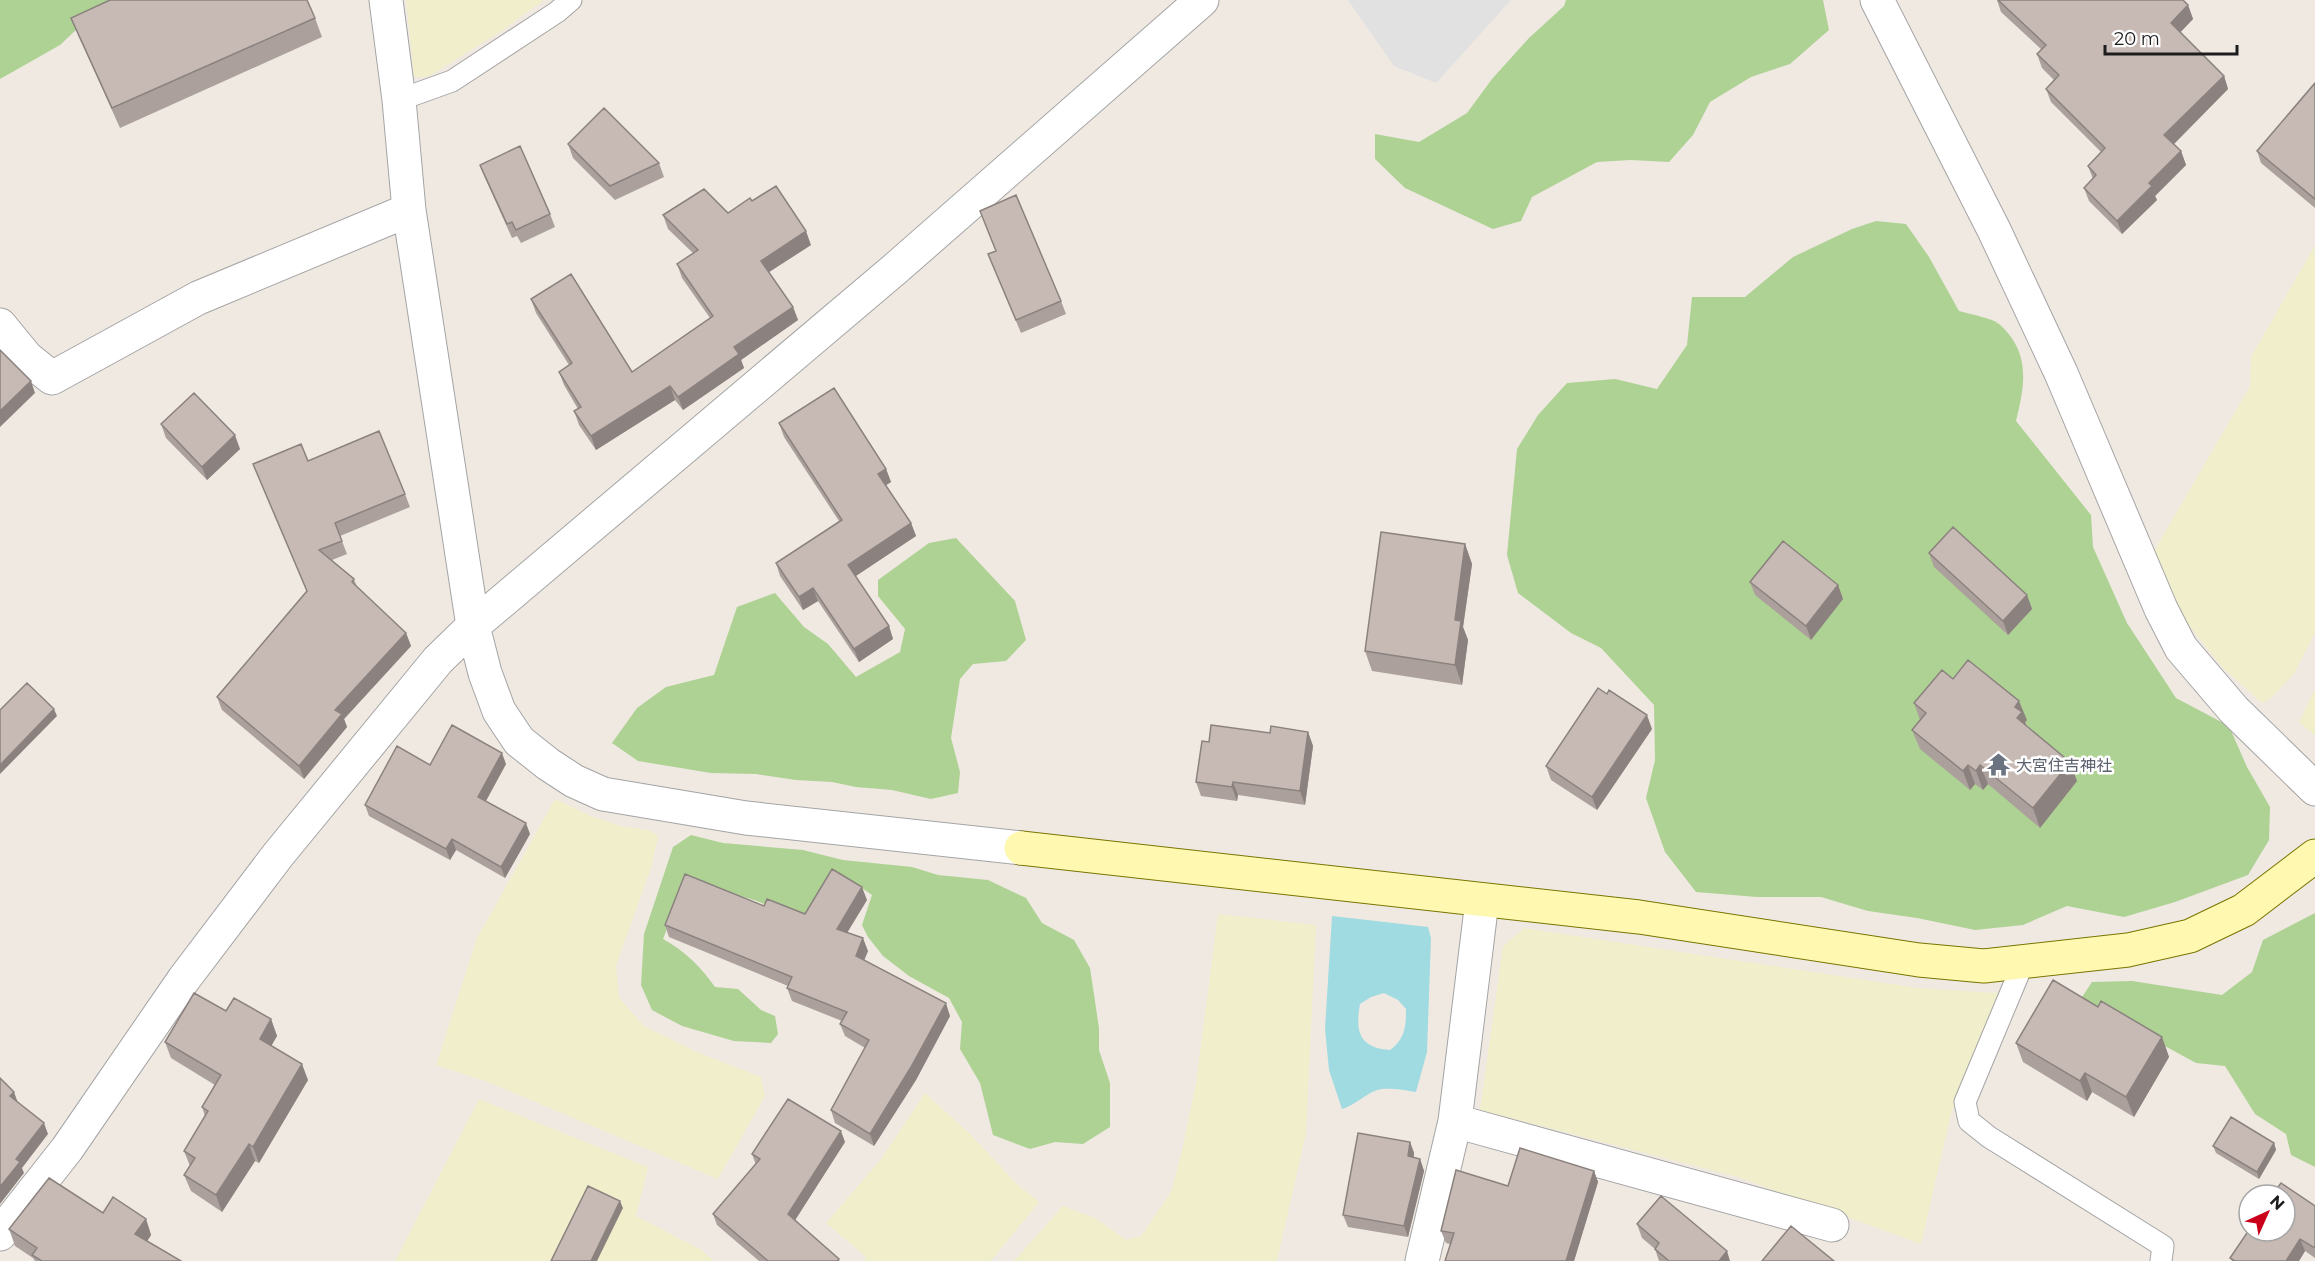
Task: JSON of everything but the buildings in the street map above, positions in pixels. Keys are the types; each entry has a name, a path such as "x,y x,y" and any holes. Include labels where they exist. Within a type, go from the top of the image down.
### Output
{"street":[{"path":"386,0 399,100 409,210 473,626 499,711 519,741 574,781 603,794 746,818 1639,917 1919,960 1984,966 2128,950 2190,936 2244,910 2315,856"},
{"path":"0,1234 67,1149 184,979 278,855 438,660 473,626 896,269 1202,0"},
{"path":"1877,0 1989,220 2061,373 2161,609 2181,648 2234,710 2315,789"},
{"path":"0,325 27,358 52,378 198,298 409,210"},
{"path":"1422,1261 1455,1120 1482,901"},
{"path":"1455,1120 1832,1225"}],"lane":[{"path":"399,100 452,81 557,12 571,0"},
{"path":"2024,961 1965,1102 1969,1121 1989,1137 2163,1246 2161,1261"}],"shaded area":[{"path":"406,0 544,0 503,30 428,77 414,77"},
{"path":"1348,0 1511,0 1436,83 1394,66"},
{"path":"2315,245 2315,633 2294,674 2271,698 2262,703 2221,666 2183,618 2153,553 2250,386 2251,357"},
{"path":"2315,689 2315,736 2299,722"},
{"path":"555,799 591,816 621,826 649,830 658,836 652,865 616,966 619,998 644,1026 697,1052 761,1077 765,1096 718,1179 488,1082 436,1065 477,938"},
{"path":"1218,914 1316,925 1306,1133 1277,1261 1014,1261 1063,1206 1095,1218 1126,1240 1141,1236 1171,1192 1196,1083"},
{"path":"1524,928 1918,988 1998,993 1951,1114 1921,1244 1738,1177 1480,1110 1503,946"},
{"path":"925,1093 970,1134 1019,1186 1039,1202 991,1261 863,1261 866,1257 826,1223 881,1159"},
{"path":"479,1099 648,1167 636,1216 700,1249 714,1261 395,1261"}],"green space":[{"path":"0,0 140,0 76,30 60,45 0,79"},
{"path":"1566,0 1823,0 1829,30 1790,64 1751,77 1710,102 1693,135 1669,162 1631,160 1597,162 1532,197 1521,221 1493,229 1405,188 1375,159 1375,134 1419,142 1467,113 1492,79 1529,38 1564,6"},
{"path":"1876,221 1906,224 1929,257 1959,311 1996,322 2016,346 2021,358 2023,382 2016,421 2091,515 2093,547 2127,623 2176,698 2229,726 2247,767 2270,807 2269,840 2248,875 2175,902 2124,917 2067,906 2023,925 1975,930 1868,911 1821,897 1757,897 1696,892 1665,852 1646,798 1655,760 1654,705 1601,648 1571,633 1518,593 1507,555 1517,449 1538,415 1567,383 1615,379 1657,389 1687,345 1692,297 1745,297 1793,257 1852,229"},
{"path":"956,538 1015,601 1026,640 1006,661 973,664 960,679 951,738 960,772 958,793 931,799 892,790 832,782 756,774 711,773 638,761 612,743 637,708 666,687 714,675 737,607 775,593 804,627 828,644 856,677 900,652 905,629 878,596 878,580 929,543"},
{"path":"691,835 723,843 803,850 843,860 912,867 938,875 988,880 1026,898 1042,923 1074,940 1090,968 1099,1028 1099,1050 1110,1083 1110,1127 1083,1144 1055,1142 1030,1149 993,1135 980,1083 960,1049 962,1022 949,998 909,976 883,956 862,925 872,895 847,878 838,880 821,890 809,917 795,916 754,900 690,882 682,891 663,939 692,960 715,987 738,989 761,1010 775,1016 778,1034 771,1043 734,1041 682,1026 652,1010 641,985 644,934 673,847"},
{"path":"2315,913 2315,1167 2291,1155 2286,1134 2255,1114 2225,1066 2196,1063 2163,1045 2145,1030 2091,1006 2082,997 2092,982 2132,981 2222,995 2252,972 2263,940"}],"water":[{"path":"1332,916 1428,927 1431,938 1427,1052 1416,1092 1381,1089 1342,1109 1329,1070 1325,1029","holes":["1384,993 1398,1000 1406,1009 1402,1037 1390,1050 1372,1046 1366,1042 1359,1030 1360,1004"]}],"place":[{"name":"大宮住吉神社","path":"1998,765"}]}
